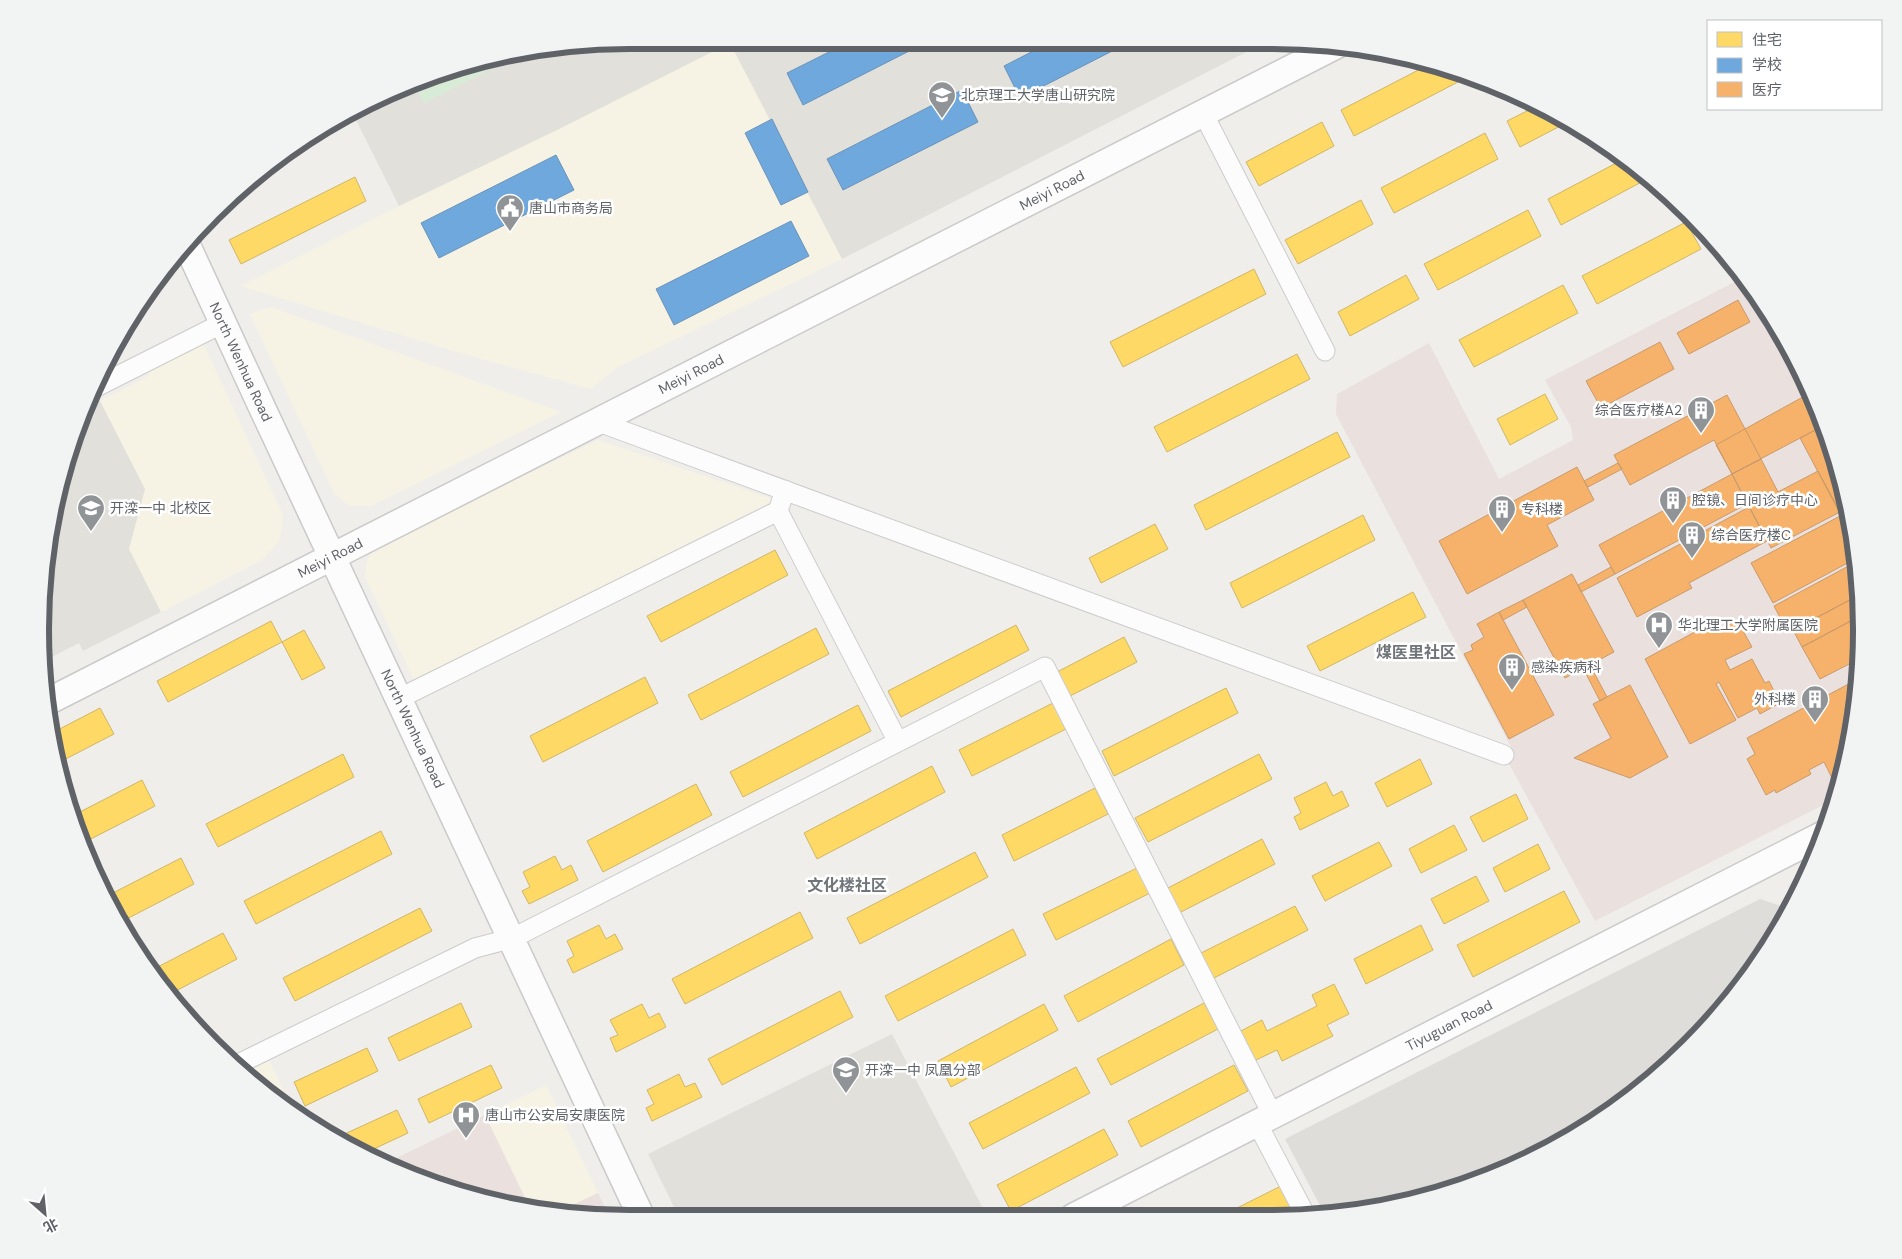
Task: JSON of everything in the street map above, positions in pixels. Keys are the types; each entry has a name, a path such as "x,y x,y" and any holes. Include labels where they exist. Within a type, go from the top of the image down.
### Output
{"street":[{"name":"Meiyi Road","path":"53,699 1324,51"},
{"path":"1203,113 1325,351"},
{"name":"North Wenhua Road","path":"190,251 331,557 513,938 638,1210"},
{"path":"104,383 223,324"},
{"path":"596,421 1504,756"},
{"path":"398,699 778,511 785,490"},
{"path":"778,511 898,742"},
{"path":"243,1062 475,948 513,938 1045,667 1265,1119 1303,1209"},
{"name":"Tiyuguan Road","path":"1086,1210 1814,839"}],"shaded area":[{"path":"718,49 733,49 842,259 616,368 591,389 467,355 241,286 399,206 555,131"},
{"path":"718,49 555,131 399,206 355,118 373,109 407,93 443,80 516,60 592,50"},
{"name":"北京理工大学唐山研究院","path":"733,49 1252,49 842,259"},
{"name":"华北理工大学附属医院","path":"1736,281 1775,339 1809,407 1833,479 1842,516 1852,592 1852,667 1848,705 1842,743 1826,804 1595,921 1508,762 1511,747 1336,414 1337,394 1429,343 1499,479 1573,440 1571,427 1545,380"},
{"path":"271,307 561,412 371,506 350,506 335,495 250,314"},
{"path":"202,341 283,515 280,540 262,560 161,612 129,549 145,489 100,401 149,376 150,367"},
{"name":"开滦一中 北校区","path":"100,401 145,489 129,549 161,612 83,651 79,643 50,658 50,592 60,516 80,443 94,404"},
{"path":"598,440 775,500 414,680 365,577 367,560 376,546"},
{"path":"1760,899 1782,906 1755,952 1733,983 1683,1040 1655,1066 1626,1090 1563,1132 1495,1166 1423,1190 1386,1199 1321,1208 1285,1139"},
{"name":"开滦一中 凤凰分部","path":"892,1034 984,1210 676,1210 648,1154"},
{"path":"269,1060 287,1098 276,1090 251,1069"},
{"path":"546,1085 598,1193 569,1207 526,1201 485,1115"},
{"name":"唐山市公安局安康医院","path":"485,1115 526,1201 479,1190 443,1179 393,1160"},
{"path":"598,1193 606,1209 592,1209 569,1207"}],"green space":[{"path":"504,63 424,103 417,89"}],"building: 住宅":[{"path":"1421,69 1457,79 1458,82 1354,136 1341,110"},
{"path":"1530,110 1561,126 1520,147 1507,121"},
{"path":"1322,122 1334,146 1259,186 1246,162"},
{"path":"1485,133 1498,159 1394,213 1381,188"},
{"path":"1617,163 1642,182 1561,225 1548,199"},
{"path":"355,177 366,201 241,264 229,240"},
{"path":"1361,200 1373,224 1298,264 1285,240"},
{"path":"1528,210 1541,236 1438,290 1424,264"},
{"path":"1686,222 1701,249 1597,304 1582,276"},
{"path":"1254,269 1266,294 1123,367 1110,342"},
{"path":"1406,275 1419,299 1350,336 1338,312"},
{"path":"1563,285 1578,313 1474,367 1459,340"},
{"path":"1297,354 1310,379 1167,452 1154,427"},
{"path":"1545,394 1558,419 1510,445 1497,419"},
{"path":"1337,432 1350,457 1206,530 1194,505"},
{"path":"1363,515 1375,540 1242,608 1230,583"},
{"path":"1155,524 1168,549 1101,583 1089,558"},
{"path":"775,550 788,575 661,642 647,616"},
{"path":"1413,592 1426,617 1320,671 1307,646"},
{"path":"271,621 282,642 168,702 157,681"},
{"path":"1016,625 1029,650 901,717 888,691"},
{"path":"816,628 829,654 701,720 688,695"},
{"path":"304,630 325,668 302,680 282,642"},
{"path":"1124,637 1137,662 1070,696 1057,672"},
{"path":"645,677 658,703 543,762 530,736"},
{"path":"1226,688 1238,713 1114,776 1102,751"},
{"path":"1053,703 1066,729 972,776 959,750"},
{"path":"858,705 871,731 743,797 730,772"},
{"path":"100,708 114,734 64,760 58,730"},
{"path":"343,754 354,777 218,847 206,824"},
{"path":"1259,754 1272,779 1148,842 1135,818"},
{"path":"1420,759 1432,784 1387,807 1375,783"},
{"path":"932,766 945,792 817,859 804,833"},
{"path":"142,780 155,806 89,840 79,812"},
{"path":"1326,782 1333,796 1342,791 1349,806 1300,830 1294,817 1301,813 1294,798"},
{"path":"696,784 712,815 603,872 587,841"},
{"path":"1095,788 1108,814 1014,861 1002,835"},
{"path":"1516,794 1528,819 1483,842 1470,817"},
{"path":"1454,825 1467,850 1421,873 1409,849"},
{"path":"381,831 392,854 256,924 244,901"},
{"path":"1262,839 1275,864 1179,913 1166,889"},
{"path":"1379,842 1392,866 1325,901 1312,876"},
{"path":"1538,844 1550,869 1505,892 1493,868"},
{"path":"975,852 988,877 860,944 847,918"},
{"path":"555,856 562,870 571,865 578,880 529,904 522,891 530,887 523,872"},
{"path":"181,858 194,884 127,919 113,893"},
{"path":"1137,868 1150,893 1056,940 1043,914"},
{"path":"1476,876 1489,901 1444,924 1431,899"},
{"path":"1564,891 1580,922 1473,977 1457,945"},
{"path":"1295,906 1308,930 1212,979 1199,954"},
{"path":"420,908 432,931 295,1001 283,978"},
{"path":"800,912 813,938 685,1004 672,979"},
{"path":"599,925 606,939 615,934 623,949 573,973 567,960 574,956 567,941"},
{"path":"1421,925 1433,950 1366,984 1354,959"},
{"path":"1013,929 1026,955 898,1021 885,996"},
{"path":"223,933 237,959 176,991 158,967"},
{"path":"1171,939 1184,965 1078,1022 1064,996"},
{"path":"1334,984 1349,1014 1327,1025 1333,1036 1282,1061 1277,1050 1254,1061 1239,1032 1262,1020 1267,1031 1317,1006 1312,995"},
{"path":"840,991 853,1017 722,1085 708,1059"},
{"path":"461,1003 472,1027 399,1061 388,1038"},
{"path":"1204,1003 1218,1029 1111,1085 1097,1059"},
{"path":"642,1004 649,1018 659,1013 666,1027 616,1052 610,1038 618,1035 610,1020"},
{"path":"1044,1004 1058,1030 951,1087 938,1061"},
{"path":"367,1048 378,1071 305,1106 294,1082"},
{"path":"491,1065 502,1088 429,1123 418,1099"},
{"path":"1234,1065 1248,1091 1141,1147 1128,1121"},
{"path":"1076,1067 1090,1093 983,1149 969,1123"},
{"path":"679,1074 685,1087 695,1083 702,1097 652,1121 646,1108 654,1104 647,1090"},
{"path":"397,1110 408,1133 372,1150 344,1134"},
{"path":"1104,1129 1118,1155 1013,1210 1010,1210 997,1185"},
{"path":"1281,1186 1293,1209 1272,1210 1233,1210"}],"building: 学校":[{"path":"835,49 913,49 803,105 787,73"},
{"path":"1037,49 1116,49 1020,98 1004,66"},
{"path":"962,90 978,122 843,190 827,159"},
{"path":"772,119 808,192 781,205 745,133"},
{"path":"556,155 574,190 439,258 421,223"},
{"path":"791,221 809,256 674,325 656,289"}],"building: 医疗":[{"path":"1738,300 1750,322 1689,354 1677,333"},
{"path":"1660,342 1674,369 1601,408 1586,381"},
{"name":"综合医疗楼A2","path":"1727,395 1761,459 1732,474 1714,440 1630,485 1614,455"},
{"path":"1804,396 1817,429 1732,474 1716,445"},
{"path":"1817,429 1833,479 1842,518 1800,438"},
{"path":"1761,459 1778,492 1818,471 1840,512 1771,548 1732,474"},
{"path":"1618,463 1622,469 1588,487 1584,481"},
{"name":"专科楼","path":"1577,467 1594,500 1547,525 1558,546 1467,594 1439,541"},
{"name":"腔镜、日间诊疗中心","path":"1732,474 1747,504 1615,574 1599,545"},
{"name":"综合医疗楼C","path":"1749,507 1767,541 1689,583 1692,588 1637,617 1617,578"},
{"path":"1842,515 1849,562 1773,603 1751,563"},
{"path":"1849,566 1852,599 1788,633 1774,606"},
{"path":"1611,567 1615,574 1581,592 1578,585"},
{"path":"1572,574 1614,652 1565,678 1523,600"},
{"path":"1852,599 1853,620 1802,647 1793,630"},
{"path":"1523,600 1527,607 1503,620 1499,612"},
{"name":"感染疾病科","path":"1499,612 1554,715 1509,739 1464,654 1473,650 1471,645 1484,637 1477,624"},
{"path":"1717,620 1722,629 1737,620 1752,647 1725,660 1730,670 1752,659 1765,683 1769,681 1780,703 1760,714 1757,708 1738,718 1719,682 1716,684 1736,720 1690,744 1645,659"},
{"path":"1853,620 1852,663 1820,679 1802,647"},
{"path":"1590,665 1607,697 1600,701 1583,668"},
{"name":"外科楼","path":"1850,683 1842,743 1832,778 1824,762 1809,770 1811,774 1776,793 1775,790 1766,795 1747,759 1755,754 1747,738"},
{"path":"1630,685 1668,757 1630,778 1574,758 1611,738 1593,704"}],"place":[{"name":"北京理工大学唐山研究院","path":"942,119"},
{"name":"唐山市商务局","path":"510,232"},
{"name":"综合医疗楼A2","path":"1701,434"},
{"name":"腔镜、日间诊疗中心","path":"1673,524"},
{"name":"开滦一中 北校区","path":"91,532"},
{"name":"专科楼","path":"1502,533"},
{"name":"综合医疗楼C","path":"1692,559"},
{"name":"华北理工大学附属医院","path":"1659,649"},
{"name":"感染疾病科","path":"1512,691"},
{"name":"外科楼","path":"1815,723"},
{"name":"开滦一中 凤凰分部","path":"846,1094"},
{"name":"唐山市公安局安康医院","path":"466,1139"}],"district":[{"name":"煤医里社区","path":"1416,652"},
{"name":"文化楼社区","path":"847,885"}]}
